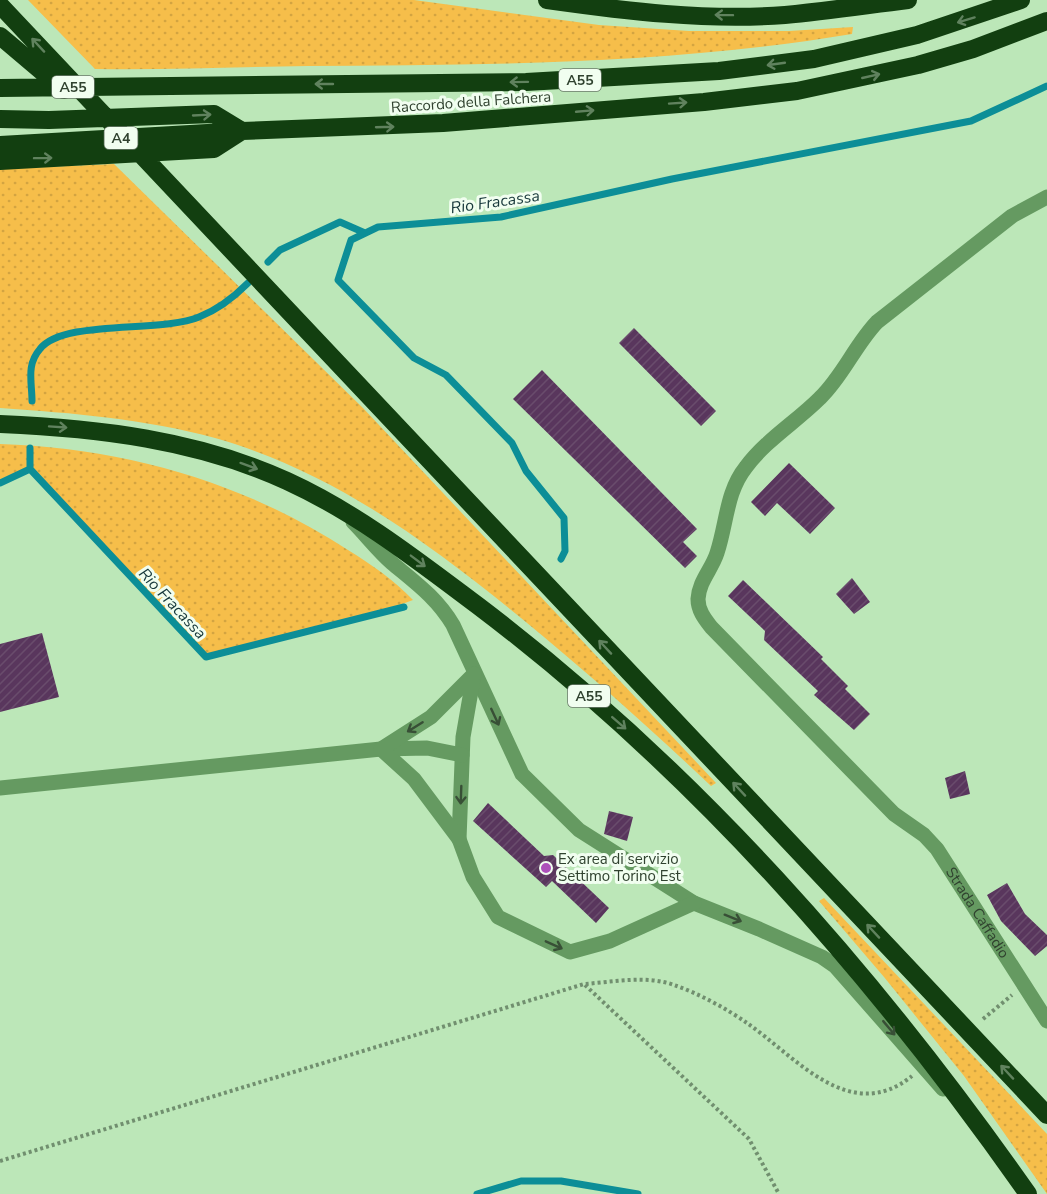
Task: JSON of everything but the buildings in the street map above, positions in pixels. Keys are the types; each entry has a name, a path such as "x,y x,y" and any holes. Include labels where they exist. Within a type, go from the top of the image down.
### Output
{"highway":[{"path":"547,0 656,13 783,15 908,0"},
{"name":"Raccordo della Falchera","path":"9,88 526,82 718,71 814,58 905,38 1021,0"},
{"path":"0,5 207,225"},
{"name":"Raccordo della Falchera","path":"242,131 443,123 704,102 796,91 918,65 974,49 1047,21"},
{"name":"A55","path":"0,36 42,70 207,225 1047,1115"},
{"name":"A55","path":"0,119 49,120 214,114 242,131"},
{"path":"0,161 214,149 242,131"},
{"name":"A4","path":"0,145 242,131"},
{"name":"A55","path":"0,424 77,428 198,451 284,480 342,510 403,549 566,675 685,785 800,903 863,975 979,1124 1028,1194"}],"street":[{"name":"Strada Caffadio","path":"1047,197 1011,216 877,322 860,340 837,379 820,398 745,467 729,496 717,553 699,590 698,601 703,618 711,627 894,814 924,835 937,849 1047,1021"},
{"path":"342,510 390,561 427,590 441,605 453,625 522,774 579,830 694,903 770,934 835,966 933,1080 979,1124"},
{"path":"381,749 431,717 474,674"},
{"path":"459,839 462,755 474,674"},
{"path":"0,789 381,749 427,748 462,755"},
{"path":"381,749 414,779 459,839 472,877 498,917 570,952 610,941 694,903"}],"path":[{"path":"0,1161 584,984 658,980 668,983 745,1022 829,1085 859,1095 875,1094 899,1086"},
{"path":"584,984 749,1139 780,1194"}],"shaded area":[{"path":"28,0 414,0 599,25 689,31 789,31 853,27 852,34 784,44 717,52 581,61 95,69"},
{"path":"114,164 363,408 716,783 711,786 546,638 486,590 415,537 339,490 258,452 189,431 109,418 0,408 0,169"},
{"path":"0,444 46,447 137,461 225,488 267,505 308,526 374,567 413,600 386,610 206,654 33,468 27,467 0,482"},
{"path":"824,898 1047,1134 1047,1194 964,1076 819,901"}],"waterway":[{"name":"Rio Fracassa","path":"561,559 565,551 564,518 526,471 512,443 446,375 414,358 338,280 351,240 378,227 501,217 672,179 971,121 1047,86"},
{"path":"268,262 280,250 340,222 365,233"},
{"path":"32,401 31,367 40,349 52,340 90,330 182,322 212,311 248,283"},
{"path":"0,483 30,469 30,448"},
{"name":"Rio Fracassa","path":"30,469 206,657 404,607"},
{"path":"477,1194 521,1181 561,1181 638,1194"}],"place":[{"name":"Ex area di servizio Settimo Torino Est","path":"546,868"}]}
